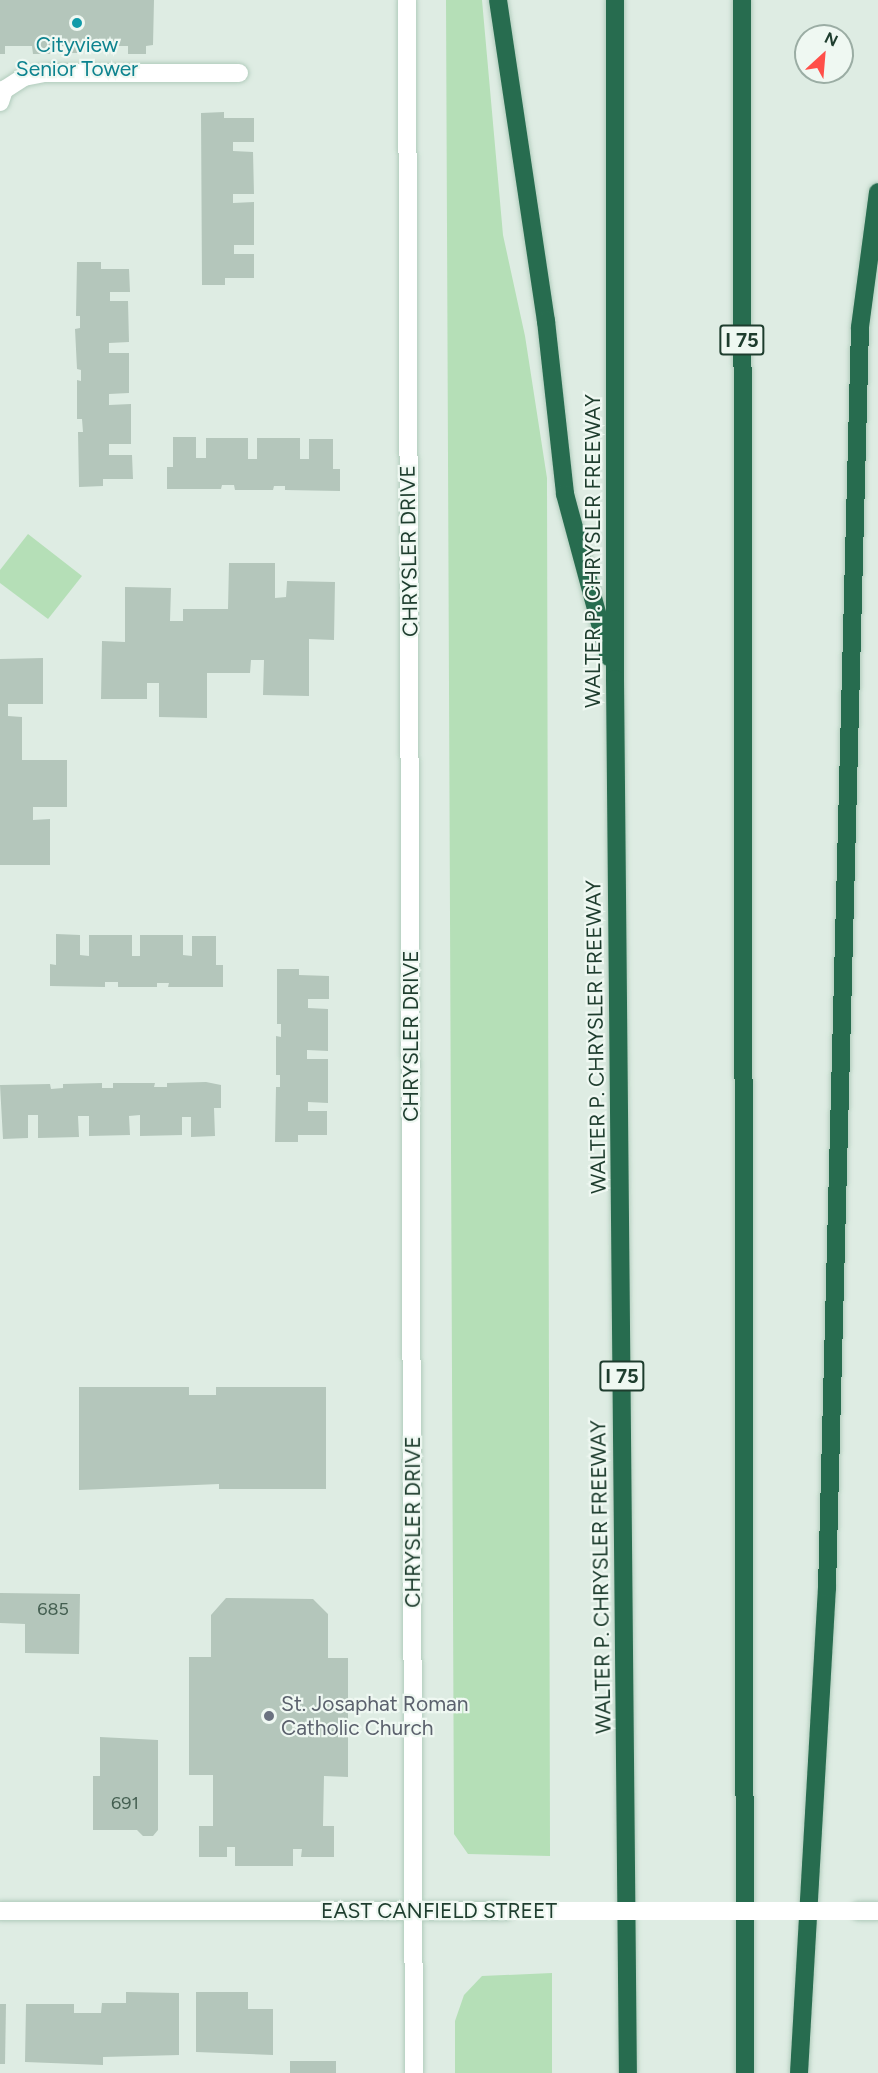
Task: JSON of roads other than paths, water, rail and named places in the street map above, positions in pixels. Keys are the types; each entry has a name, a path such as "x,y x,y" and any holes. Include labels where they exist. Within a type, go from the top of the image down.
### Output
{"highway":[{"path":"498,0 546,321 565,494 615,679"},
{"name":"WALTER P. CHRYSLER FREEWAY","path":"615,0 615,679 628,2073"},
{"name":"I 75","path":"742,0 745,2073"},
{"path":"799,2073 827,1588 860,327 878,192"}],"street":[{"name":"CHRYSLER DRIVE","path":"407,0 414,2073"},
{"path":"0,102 4,90 24,77 45,73 239,73"},
{"name":"EAST CANFIELD STREET","path":"0,1911 878,1911"}],"place":[{"name":"Cityview Senior Tower","path":"77,23"},
{"name":"St. Josaphat Roman Catholic Church","path":"269,1716"}]}
